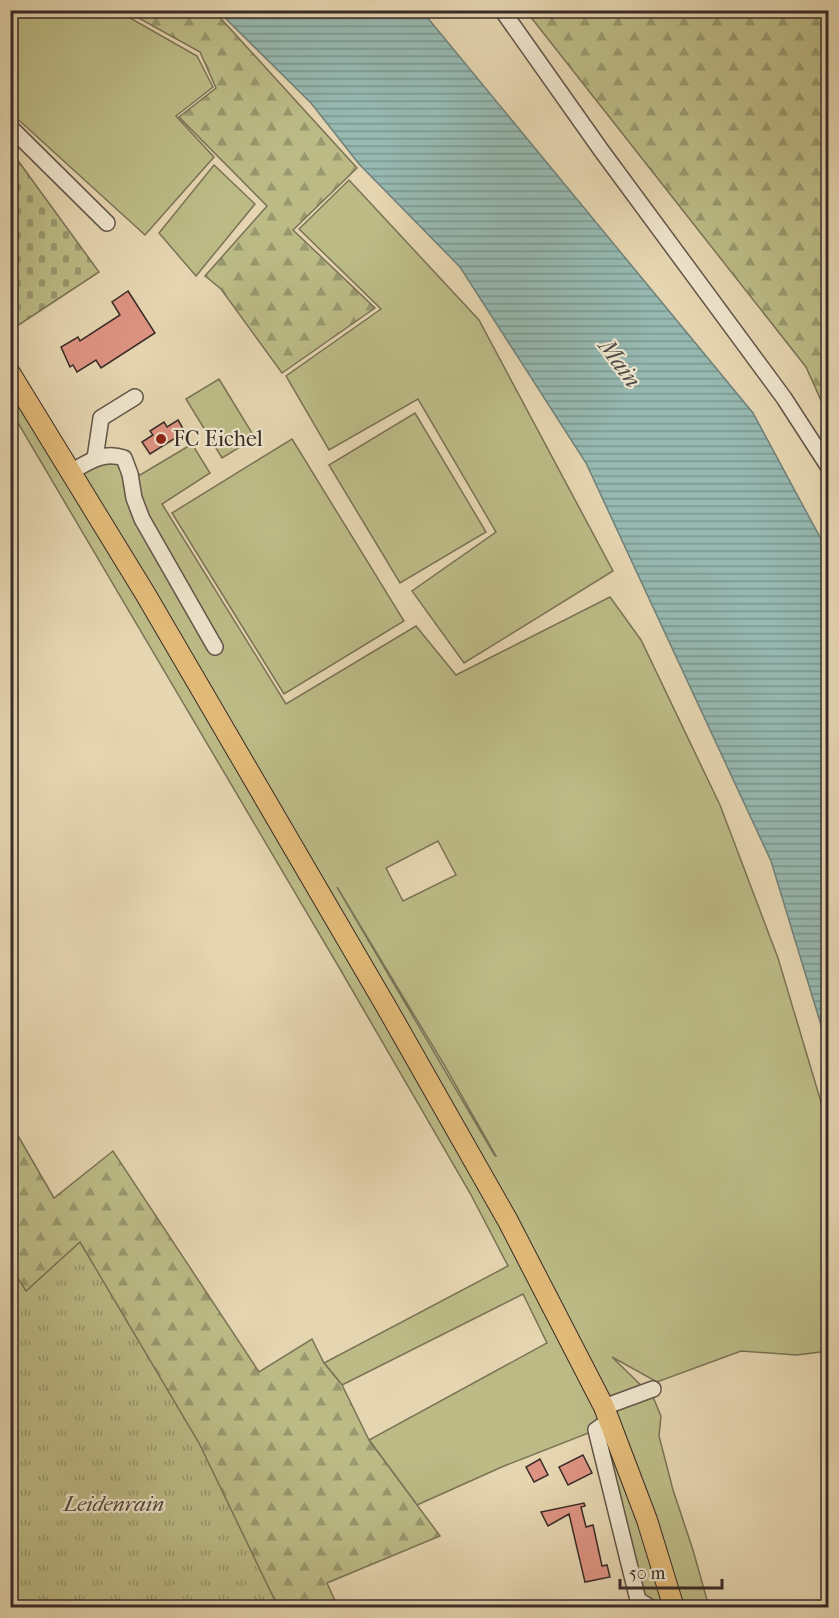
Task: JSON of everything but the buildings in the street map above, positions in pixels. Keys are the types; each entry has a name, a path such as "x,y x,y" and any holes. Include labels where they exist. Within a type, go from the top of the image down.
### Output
{"main road":[{"path":"10,373 152,606 399,1029 508,1221 607,1414 646,1520 670,1607"}],"street":[{"path":"502,10 601,150 784,398 828,466"},
{"path":"10,127 107,223"},
{"path":"95,458 101,418 135,397"},
{"path":"71,472 95,458 107,455 124,458 142,519 216,647"},
{"path":"651,1608 638,1599 596,1430 607,1414 652,1389"}],"green space":[{"path":"10,11 118,11 197,56 213,87 176,116 214,157 145,235 11,113"},
{"path":"126,11 214,11 357,168 293,230 375,308 282,373 221,289 205,276 267,206 179,117 216,88 200,52"},
{"path":"526,11 828,11 828,416 806,367"},
{"path":"11,151 99,272 10,330"},
{"path":"214,165 255,204 196,276 159,233"},
{"path":"349,180 479,320 613,571 464,663 412,591 496,532 418,399 329,450 286,376 381,309 299,229"},
{"path":"10,373 71,472 124,458 140,475 192,444 210,473 162,504 286,704 416,626 456,675 610,597 641,640 720,805 778,958 824,1112 828,1138 828,1351 797,1355 741,1351 657,1382 612,1357 653,1397 661,1416 659,1436 709,1607 651,1607 638,1600 596,1430 504,1466 417,1505 369,1440 547,1343 523,1294 342,1385 324,1363 508,1266 470,1193 340,969 11,411","holes":["438,841 456,875 403,901 386,868","337,887 443,1063 496,1156 495,1156"]},
{"path":"219,379 255,438 222,458 186,399"},
{"path":"415,413 486,532 400,583 329,465"},
{"path":"292,439 404,621 284,694 172,513"},
{"path":"10,1122 54,1198 113,1151 259,1372 312,1339 324,1363 342,1385 369,1440 440,1536 327,1583 338,1607 11,1607"},
{"name":"Leidenrain","path":"80,1242 199,1443 278,1607 11,1607 11,1267 26,1291"}],"water":[{"name":"Main","path":"218,11 422,11 753,413 828,552 828,1048 771,861 586,463 460,267 359,164 311,103"}],"place":[{"name":"FC Eichel","path":"161,439"}]}
